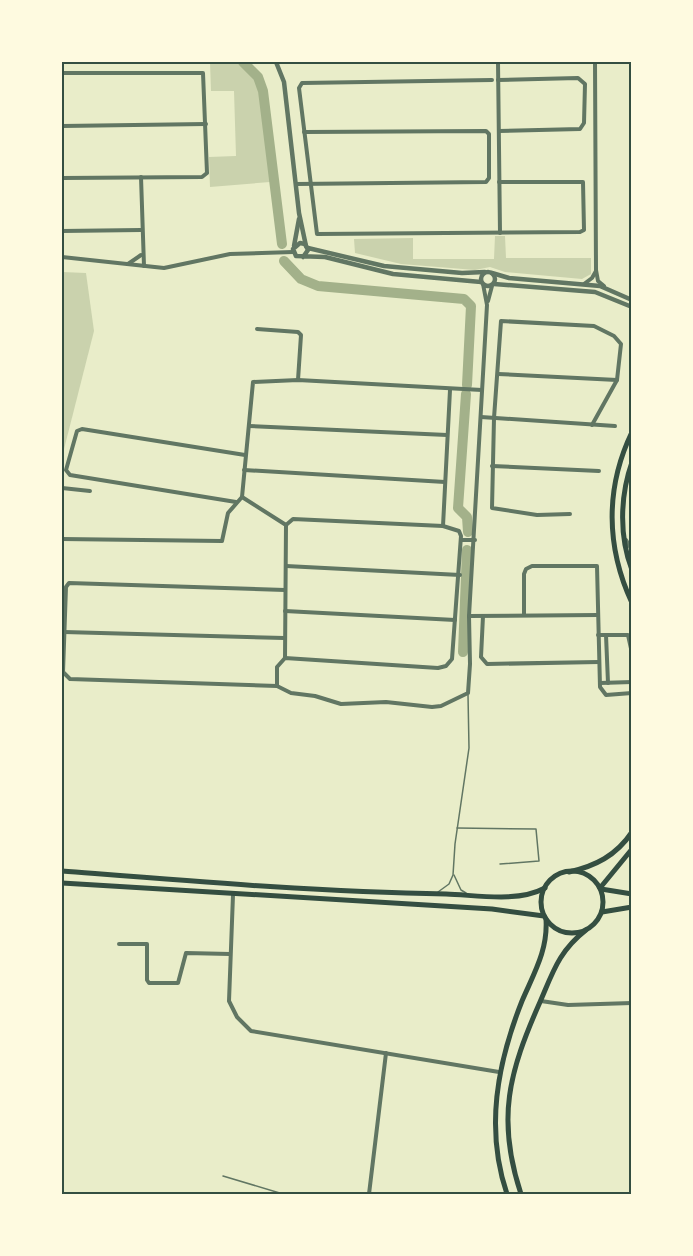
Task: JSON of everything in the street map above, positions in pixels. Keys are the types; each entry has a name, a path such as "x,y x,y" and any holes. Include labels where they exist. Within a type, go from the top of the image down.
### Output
{"main road":[{"path":"632,432 616,470 611,507 617,559 632,603"},
{"path":"632,462 623,495 624,536 632,570"},
{"path":"62,872 431,894 515,896 536,893 545,888 551,880 569,872 594,866 614,852 632,832"},
{"path":"521,1194 510,1147 509,1096 518,1054 564,950 596,922 602,912 601,889 632,849"},
{"path":"569,872 587,875 601,889 632,894"},
{"path":"62,884 492,909 545,917 560,931 578,933 586,930"},
{"path":"507,1194 500,1164 495,1124 499,1072 519,1010 546,946 545,917 542,906 545,888"},
{"path":"602,912 632,907"}],"street":[{"path":"498,62 500,233"},
{"path":"595,62 596,270 599,283 632,300"},
{"path":"276,63 284,82 299,213 308,252 303,257"},
{"path":"62,73 201,72 205,79 206,124 206,176 62,178"},
{"path":"492,80 300,85 315,230 322,236 580,232 584,230 583,182 499,182"},
{"path":"498,80 582,80 585,94 582,128 499,130"},
{"path":"62,126 206,124"},
{"path":"297,184 488,181 488,132 304,132"},
{"path":"141,177 141,254 144,266"},
{"path":"299,213 294,249 296,256 325,257 393,274 493,285 595,292 632,307"},
{"path":"62,231 141,230"},
{"path":"62,257 155,268 230,254 294,249 300,243 307,247 384,266 462,273 485,272 509,278 605,287"},
{"path":"125,264 141,254"},
{"path":"141,254 155,268"},
{"path":"584,284 592,278 596,270"},
{"path":"485,272 481,275 487,305"},
{"path":"285,590 69,583 63,672 70,679 277,686 291,693 315,696 341,704 386,702 432,707 441,706 468,693 469,616 487,305 495,279 492,273"},
{"path":"570,514 537,515 496,510 491,504 500,323 504,320 594,326 614,336 621,344 617,380 592,424"},
{"path":"257,329 298,332 301,335 298,380"},
{"path":"498,374 617,380"},
{"path":"62,539 219,542 223,538 228,513 242,497 254,382 298,380 482,390"},
{"path":"443,526 450,390"},
{"path":"481,417 615,426"},
{"path":"249,426 447,435"},
{"path":"236,502 67,473 79,429 245,455"},
{"path":"492,466 598,471"},
{"path":"244,470 445,482"},
{"path":"62,488 90,491"},
{"path":"242,497 286,525"},
{"path":"277,686 277,666 285,658 286,525 293,519 443,526 459,531 460,575 452,659 446,666 438,668 285,658"},
{"path":"624,536 632,550"},
{"path":"461,540 475,540"},
{"path":"524,615 526,569 532,566 594,565 598,569 601,692 606,695 632,693"},
{"path":"286,566 460,575"},
{"path":"285,611 455,620"},
{"path":"469,616 598,615"},
{"path":"483,616 481,657 487,664 599,662"},
{"path":"64,632 284,638"},
{"path":"598,635 628,635 632,653"},
{"path":"606,635 608,683"},
{"path":"600,683 632,682"},
{"path":"233,895 229,993 232,1009 251,1030 499,1072"},
{"path":"119,944 147,944 147,980 149,983 178,983 186,952 230,954"},
{"path":"541,1001 568,1005 632,1003"},
{"path":"369,1194 386,1053"}],"lane":[{"path":"431,894 449,884 453,875 457,828 469,748 468,693"},
{"path":"457,828 536,829 539,861 500,864"},
{"path":"453,875 460,890 468,895"},
{"path":"223,1176 283,1194"}],"green space":[{"path":"210,62 229,62 243,66 253,75 257,83 261,93 270,182 210,187 209,157 236,156 234,91 211,91"},
{"path":"495,236 505,236 506,258 591,258 591,274 582,279 505,272 490,267 475,270 401,264 355,253 354,239 413,238 413,259 494,259"},
{"path":"62,272 86,273 94,331 62,457"}],"waterway":[{"path":"243,62 258,77 263,91 282,244"},
{"path":"284,261 301,279 318,286 464,299 471,306 467,385"},
{"path":"466,394 458,508 467,517 468,532"},
{"path":"463,652 467,550"}]}
